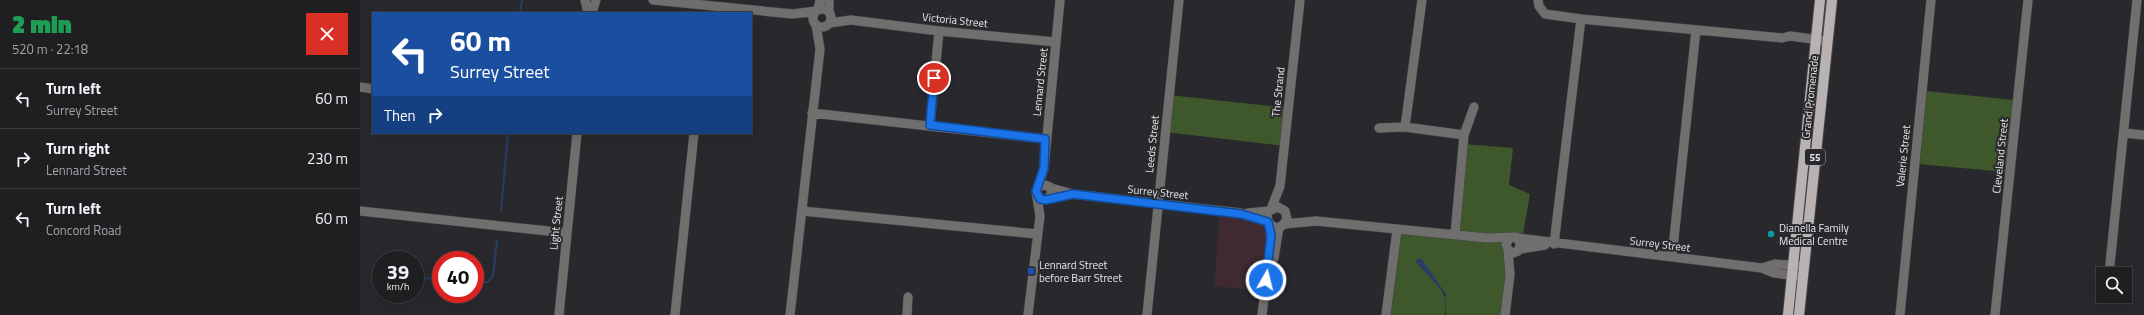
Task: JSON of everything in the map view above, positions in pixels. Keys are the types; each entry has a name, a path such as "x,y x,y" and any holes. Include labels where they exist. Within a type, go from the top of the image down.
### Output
{"main road":[{"name":"Grand Promenade","path":"1788,315 1820,0"},
{"name":"Grand Promenade","path":"1799,315 1832,0"}],"street":[{"path":"585,0 588,12"},
{"path":"592,12 596,0"},
{"path":"653,0 707,7 816,17 823,27 829,19"},
{"path":"820,0 816,17 820,49"},
{"path":"790,315 812,113 820,49 829,19 829,0"},
{"name":"Lennard Street","path":"1028,315 1040,216 1052,193 1046,186 1044,168 1045,139 1060,0"},
{"name":"Leeds Street","path":"1147,315 1179,0"},
{"name":"The Strand","path":"1270,210 1280,186 1300,0"},
{"path":"1405,127 1422,0"},
{"path":"1538,0 1539,6 1545,14 1581,19 1782,38 1791,42 1816,42 1827,44"},
{"name":"Valerie Street","path":"1900,315 1931,0"},
{"name":"Cleveland Street","path":"1996,315 2028,0"},
{"path":"2110,267 2137,0"},
{"path":"816,17 824,10 829,19"},
{"name":"Victoria Street","path":"829,19 845,16 851,20 939,31 1056,42"},
{"path":"1554,244 1581,19"},
{"path":"1672,257 1696,30"},
{"path":"930,125 939,31"},
{"path":"360,87 372,89"},
{"path":"1455,234 1464,135 1474,107"},
{"path":"812,113 1045,139"},
{"path":"1379,128 1405,127 1464,135"},
{"name":"Light Street","path":"559,315 577,134"},
{"path":"675,315 694,134"},
{"path":"2124,134 2144,135"},
{"name":"Lennard Street","path":"1040,216 1036,191 1046,186"},
{"name":"Surrey Street","path":"1046,186 1073,194 1241,214 1268,223"},
{"name":"The Strand","path":"1280,186 1285,211"},
{"name":"Surrey Street","path":"1048,199 1073,194"},
{"path":"1037,197 1043,200 1048,199"},
{"path":"1262,315 1271,240 1267,217 1270,210 1278,207 1285,211 1287,219 1282,226 1268,315"},
{"name":"Surrey Street","path":"1241,214 1270,210"},
{"path":"360,211 567,233"},
{"path":"802,211 1037,234"},
{"name":"Surrey Street","path":"1285,211 1316,221 1397,230 1455,234 1510,244 1554,244 1762,268 1774,273 1792,271 1804,272"},
{"name":"Surrey Street","path":"1282,226 1316,221"},
{"path":"1268,223 1274,227 1282,226"},
{"path":"1386,315 1397,230"},
{"path":"1505,315 1510,275 1510,244 1521,243 1520,250 1510,275"},
{"name":"Surrey Street","path":"1510,244 1513,253 1520,250 1554,244"},
{"path":"907,315 908,297"}],"shaded area":[{"path":"1220,211 1276,228 1270,292 1214,286"}],"green space":[{"path":"1926,91 2014,100 2006,172 1918,164"},
{"path":"1169,95 1288,108 1284,146 1165,132"},
{"path":"1463,144 1513,148 1509,185 1530,194 1521,246 1509,239 1505,315 1446,315 1446,300 1445,315 1386,315 1397,230 1455,234","holes":["1441,289 1446,294 1446,300"]}],"water":[{"path":"1421,258 1446,294 1446,315 1445,294 1415,261"}],"waterway":[{"path":"520,12 522,0"},
{"path":"501,211 508,134"},
{"path":"484,282 488,282 493,276 497,240"},
{"path":"424,278 432,279"}],"place":[{"name":"Dianella Family Medical Centre","path":"1771,234"},
{"name":"Lennard Street before Barr Street","path":"1031,271"}],"route":[{"path":"934,78 930,125 1045,139 1044,168 1036,191 1037,197 1040,199 1046,200 1060,195 1073,194 1241,214 1268,222 1271,235 1266,280"}]}
